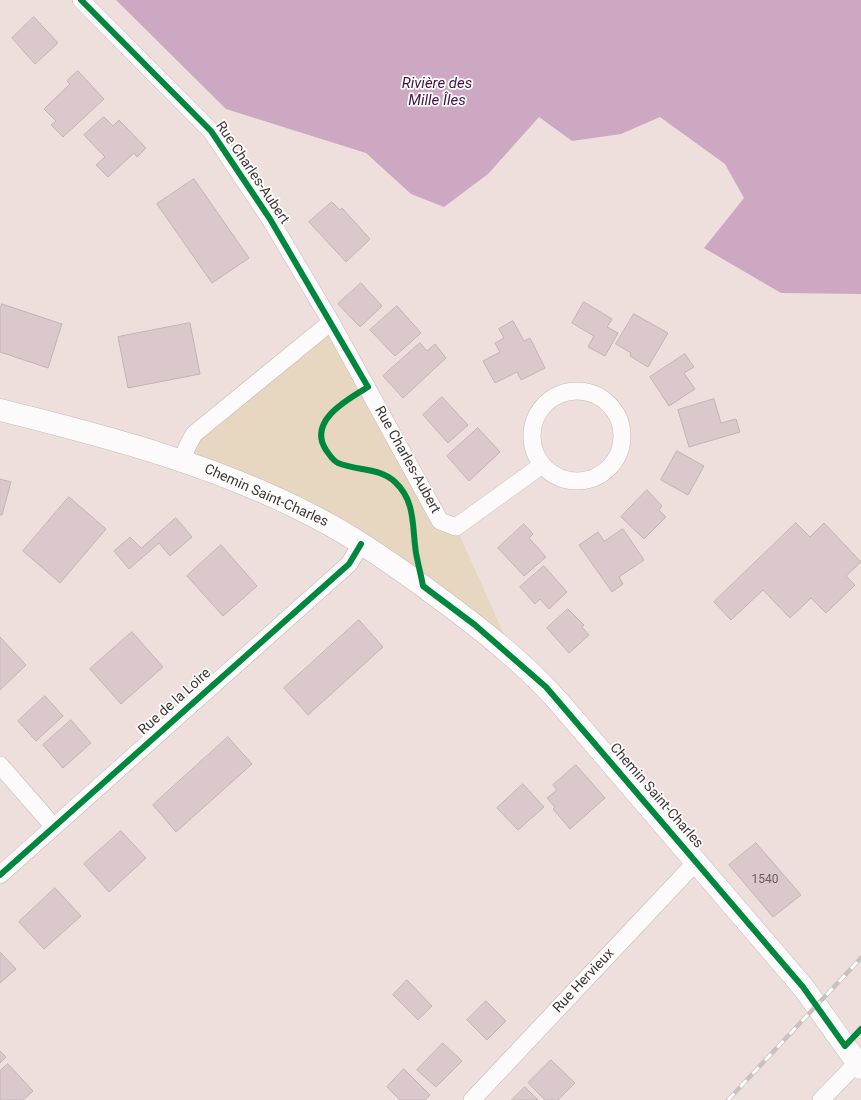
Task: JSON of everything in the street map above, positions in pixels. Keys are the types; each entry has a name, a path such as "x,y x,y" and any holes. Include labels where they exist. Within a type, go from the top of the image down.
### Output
{"main road":[{"name":"Chemin Saint-Charles","path":"0,410 113,439 182,460 237,480 331,525 452,607 534,676 558,700 803,987 855,1059"}],"street":[{"name":"Rue Charles-Aubert","path":"80,0 210,131 270,219 331,322 440,521 456,527 542,465"},
{"path":"182,460 194,434 331,322"},
{"path":"575,391 590,393 602,398 614,409 621,423 623,439 619,454 611,467 599,476 584,481 568,481 554,475 542,465 535,452 532,438 534,424 540,411 549,401 562,394 575,391"},
{"name":"Rue de la Loire","path":"0,875 349,564 361,544"},
{"path":"0,765 54,827"},
{"name":"Rue Hervieux","path":"472,1100 696,862"},
{"path":"821,1100 855,1059"}],"shaded area":[{"path":"331,322 440,521 456,527 519,668 355,549 182,460 204,431"}],"water":[{"name":"Rivière des Mille Îles","path":"116,0 861,0 861,294 781,293 704,248 744,198 725,164 660,117 621,134 572,141 539,117 488,174 444,207 411,194 366,153 226,109"}],"building":[{"path":"34,17 58,43 35,64 12,38"},
{"path":"78,71 104,99 63,137 51,125 56,121 44,109 70,84 67,81"},
{"path":"104,117 113,126 119,120 146,148 137,157 134,153 108,177 96,165 105,157 84,135"},
{"path":"194,179 249,258 212,283 157,204"},
{"path":"332,202 340,210 342,208 370,239 346,262 309,222"},
{"path":"361,283 382,306 360,327 338,304"},
{"path":"584,302 612,319 607,327 618,333 605,356 588,347 594,336 572,323"},
{"path":"2,304 62,324 48,368 0,352 0,310"},
{"path":"397,306 421,333 395,356 370,330"},
{"path":"634,314 668,333 648,367 630,356 631,353 616,344"},
{"path":"513,321 524,341 530,338 545,368 521,380 517,372 495,383 483,361 500,352 495,343 504,338 499,329"},
{"path":"190,323 200,374 128,388 118,337"},
{"path":"420,343 427,351 435,344 446,358 403,398 383,376"},
{"path":"685,354 694,367 684,373 695,389 669,406 650,377"},
{"path":"442,397 468,425 448,443 423,415"},
{"path":"714,399 721,423 736,419 740,432 689,447 678,410"},
{"path":"478,428 500,452 469,481 447,456"},
{"path":"677,451 704,466 688,495 661,480"},
{"path":"0,479 11,482 2,515 0,515"},
{"path":"647,490 662,506 659,510 666,517 644,539 621,517"},
{"path":"69,497 106,529 60,583 23,551"},
{"path":"176,518 192,537 170,556 159,543 129,569 114,551 130,537 141,548"},
{"path":"796,523 810,537 824,523 861,562 846,576 855,585 826,613 811,598 790,618 763,590 731,620 714,602"},
{"path":"524,524 533,534 529,538 546,557 524,576 498,548"},
{"path":"623,529 644,560 619,577 623,584 612,592 579,545 598,532 604,541"},
{"path":"221,545 257,586 223,616 187,576"},
{"path":"544,566 567,592 549,609 540,599 535,604 520,587"},
{"path":"568,609 584,625 582,627 589,635 569,653 547,628"},
{"path":"359,620 383,647 308,715 284,688"},
{"path":"132,632 163,667 121,704 90,669"},
{"path":"0,637 26,665 0,690"},
{"path":"45,696 63,716 36,741 18,721"},
{"path":"71,720 91,743 63,768 43,745"},
{"path":"228,737 252,764 176,832 153,805"},
{"path":"576,765 605,798 570,829 553,809 555,807 547,798 557,790 553,785"},
{"path":"523,784 544,807 518,830 497,808"},
{"path":"121,831 146,858 109,892 84,864"},
{"path":"756,843 801,895 773,917 729,865"},
{"path":"55,888 81,916 44,949 19,922"},
{"path":"0,952 16,969 0,983"},
{"path":"407,980 432,1006 418,1020 393,995"},
{"path":"486,1001 506,1021 487,1040 467,1020"},
{"path":"443,1043 462,1061 436,1087 417,1070"},
{"path":"0,1051 6,1057 0,1063"},
{"path":"551,1060 575,1083 558,1100 545,1100 528,1083"},
{"path":"8,1064 33,1091 23,1100 0,1100 0,1071"},
{"path":"404,1069 430,1095 425,1100 400,1100 387,1087"},
{"path":"525,1087 538,1100 512,1100"}],"railway":[{"path":"728,1100 861,958"}],"cycle path":[{"path":"81,0 211,131 270,219 368,387 350,398 332,412 326,420 322,430 322,439 326,450 336,462 382,474 389,477 402,489 407,498 412,515 416,553 423,586 475,625 546,687 803,987 845,1046 861,1029"},
{"path":"0,875 349,564 361,544"}]}
